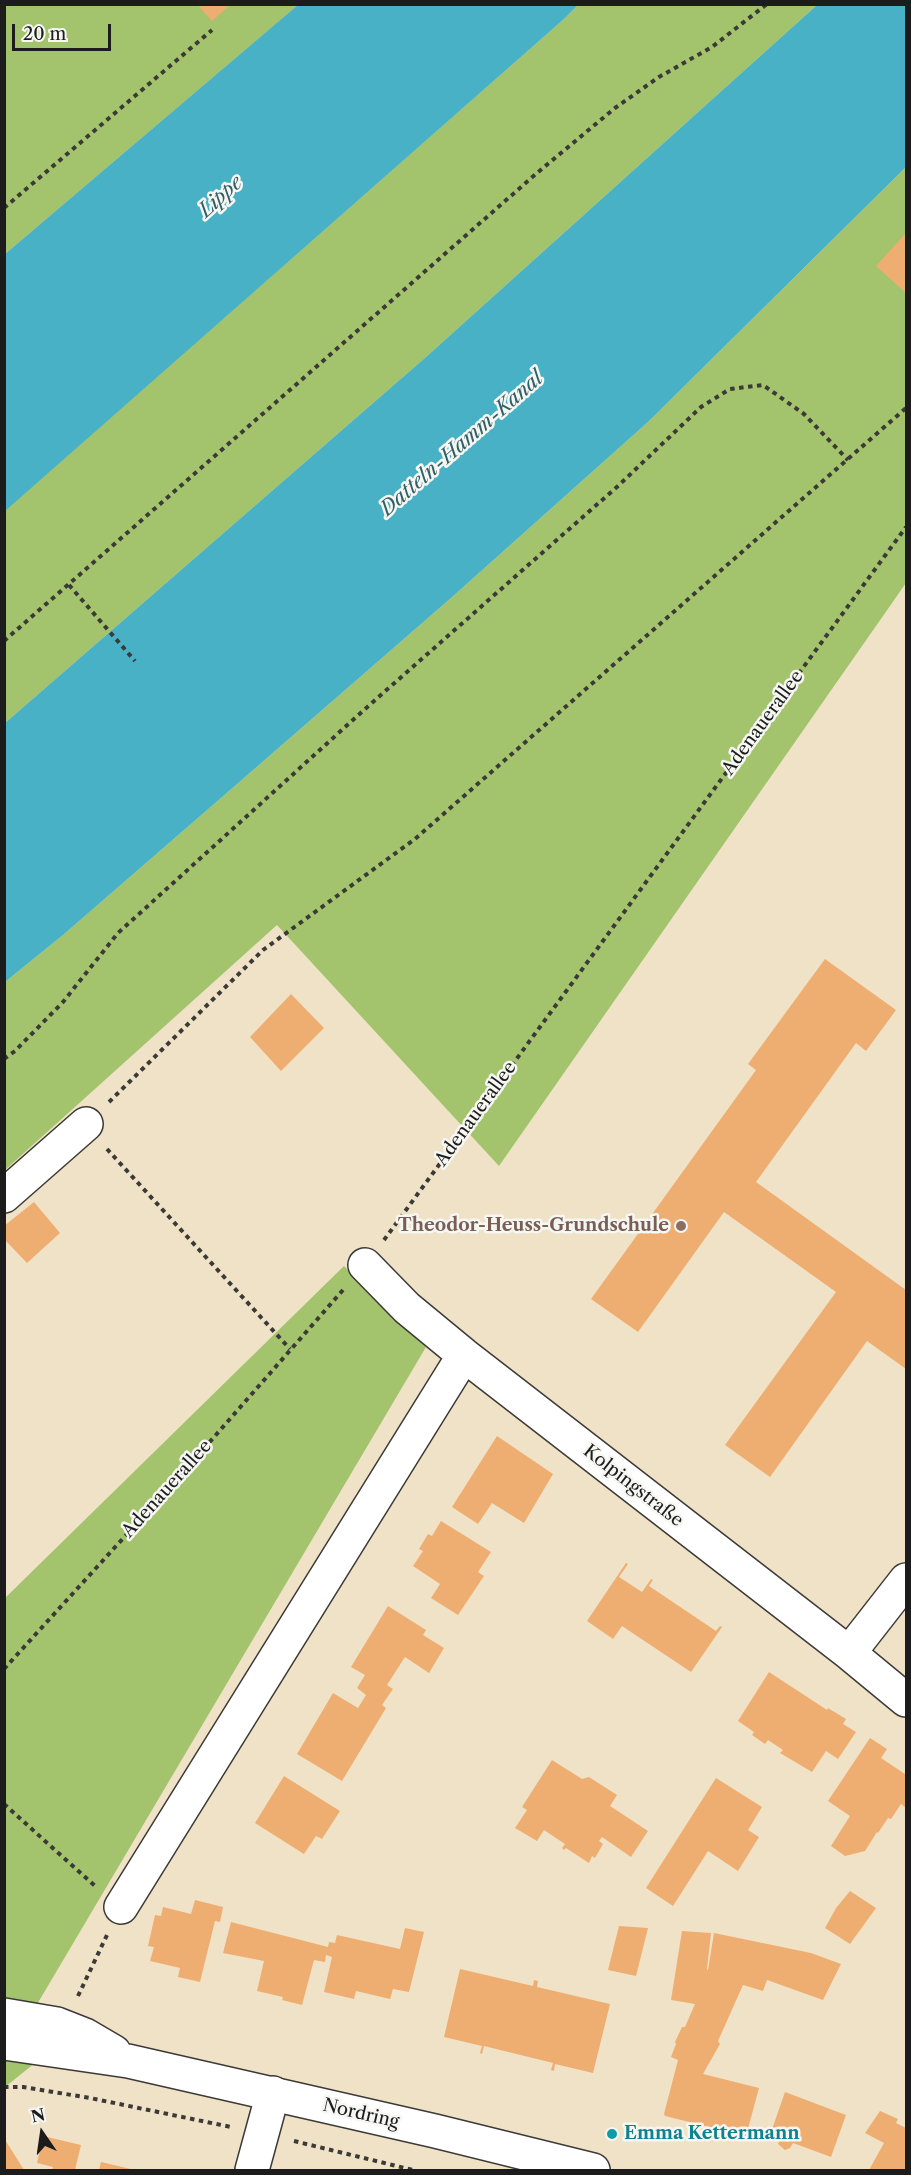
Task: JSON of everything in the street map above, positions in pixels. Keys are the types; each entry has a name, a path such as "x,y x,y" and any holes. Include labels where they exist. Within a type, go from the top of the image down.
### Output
{"street":[{"path":"4,1196 86,1124"},
{"name":"Kolpingstraße","path":"365,1265 407,1308 464,1355 849,1653 906,1700"},
{"path":"121,1907 464,1355"},
{"path":"849,1653 906,1580"},
{"name":"Nordring","path":"4,2015 57,2025 85,2035 128,2061"},
{"name":"Nordring","path":"4,2043 128,2061 273,2093 593,2170"},
{"path":"252,2170 273,2093"}],"path":[{"path":"4,642 537,173 615,108 659,77 712,47 767,4"},
{"path":"4,208 212,30"},
{"path":"4,1059 15,1052 63,1002 118,933 365,709 618,486 701,407 730,389 763,385 804,414 848,460"},
{"path":"290,1349 86,1124 263,950 416,838 906,408"},
{"name":"Adenauerallee","path":"4,1669 179,1477 365,1265 906,527"},
{"path":"69,585 135,661"},
{"path":"4,1804 82,1876 121,1907 77,1999 57,2025"},
{"path":"4,2087 23,2087 90,2098 262,2134 413,2170"}],"green space":[{"path":"5,5 298,5 5,254"},
{"path":"578,5 817,5 426,357 5,723 4,511"},
{"path":"906,167 906,583 499,1166 277,925 5,1170 5,982 63,935 451,598 648,422"},
{"path":"344,1266 426,1347 36,2006 5,1998 4,1599"},
{"path":"5,2054 40,2059 5,2087"}],"water":[{"name":"Lippe","path":"299,4 578,5 5,511 5,254"},
{"name":"Datteln-Hamm-Kanal","path":"817,5 906,5 906,167 648,422 451,598 63,935 5,982 5,723 426,357"}],"building":[{"path":"197,4 231,4 212,21"},
{"path":"906,233 906,293 876,266"},
{"path":"825,959 896,1010 866,1051 856,1043 756,1182 906,1290 906,1369 867,1341 770,1477 725,1445 836,1292 724,1212 638,1332 591,1299 756,1070 748,1064"},
{"path":"291,994 324,1028 281,1071 250,1037"},
{"path":"34,1202 60,1233 27,1263 4,1239 4,1226"},
{"path":"497,1436 553,1474 524,1523 492,1503 478,1524 452,1507"},
{"path":"441,1521 491,1552 478,1572 484,1576 458,1615 431,1598 440,1584 413,1566 423,1551 419,1549 428,1534 432,1536"},
{"path":"626,1563 628,1564 619,1577 642,1592 651,1579 653,1580 649,1586 716,1631 720,1626 722,1627 691,1672 622,1626 613,1639 587,1621"},
{"path":"388,1606 426,1630 423,1635 444,1648 429,1673 405,1657 387,1685 393,1689 382,1705 386,1708 342,1781 297,1754 333,1693 358,1708 366,1695 357,1688 365,1675 351,1667"},
{"path":"769,1672 827,1710 828,1708 846,1719 843,1724 856,1732 838,1759 826,1751 812,1772 780,1753 783,1750 768,1740 765,1744 752,1735 754,1732 738,1721"},
{"path":"870,1738 887,1749 881,1758 905,1774 906,1772 906,1808 901,1804 891,1819 888,1818 877,1832 865,1851 845,1856 831,1846 850,1816 828,1801"},
{"path":"552,1760 582,1779 589,1777 617,1795 610,1806 648,1831 631,1857 602,1837 599,1841 603,1844 595,1858 592,1856 589,1863 566,1848 564,1850 562,1848 565,1844 544,1830 537,1841 515,1828 527,1810 522,1807"},
{"path":"284,1776 340,1811 322,1839 316,1836 304,1854 255,1823"},
{"path":"716,1778 762,1807 748,1830 759,1837 738,1871 708,1851 673,1906 646,1888"},
{"path":"850,1891 876,1908 850,1944 825,1928 836,1908"},
{"path":"195,1900 223,1907 220,1922 215,1921 200,1982 178,1977 180,1968 150,1961 154,1947 148,1946 155,1915 161,1916 163,1907 191,1914"},
{"path":"231,1922 328,1947 329,1942 335,1943 337,1935 400,1949 405,1928 424,1932 409,1992 393,1989 390,1999 356,1991 354,1999 324,1992 332,1957 326,1955 325,1962 314,1960 302,2005 282,2000 283,1997 257,1991 264,1961 223,1953"},
{"path":"619,1926 648,1928 636,1976 608,1970"},
{"path":"682,1931 711,1933 708,1970 714,1933 811,1953 841,1964 823,2000 767,1980 763,1991 743,1985 718,2041 720,2044 703,2074 759,2088 746,2136 664,2114 678,2060 671,2057 675,2042 682,2027 685,2027 695,2004 671,2000"},
{"path":"460,1969 533,1986 534,1980 538,1981 537,1987 610,2004 593,2073 555,2064 554,2071 551,2070 553,2063 484,2046 482,2054 480,2053 482,2046 444,2037"},
{"path":"785,2092 846,2115 831,2157 793,2143 785,2150 778,2144 780,2138 770,2135"},
{"path":"880,2111 898,2119 896,2123 906,2128 906,2170 869,2170 884,2143 865,2133"},
{"path":"43,2136 81,2145 75,2170 52,2170 53,2167 37,2163"},
{"path":"4,2138 24,2170 4,2170"},
{"path":"101,2162 135,2170 99,2170"}],"place":[{"name":"Theodor-Heuss-Grundschule","path":"681,1226"},
{"name":"Emma Kettermann","path":"612,2134"}]}
